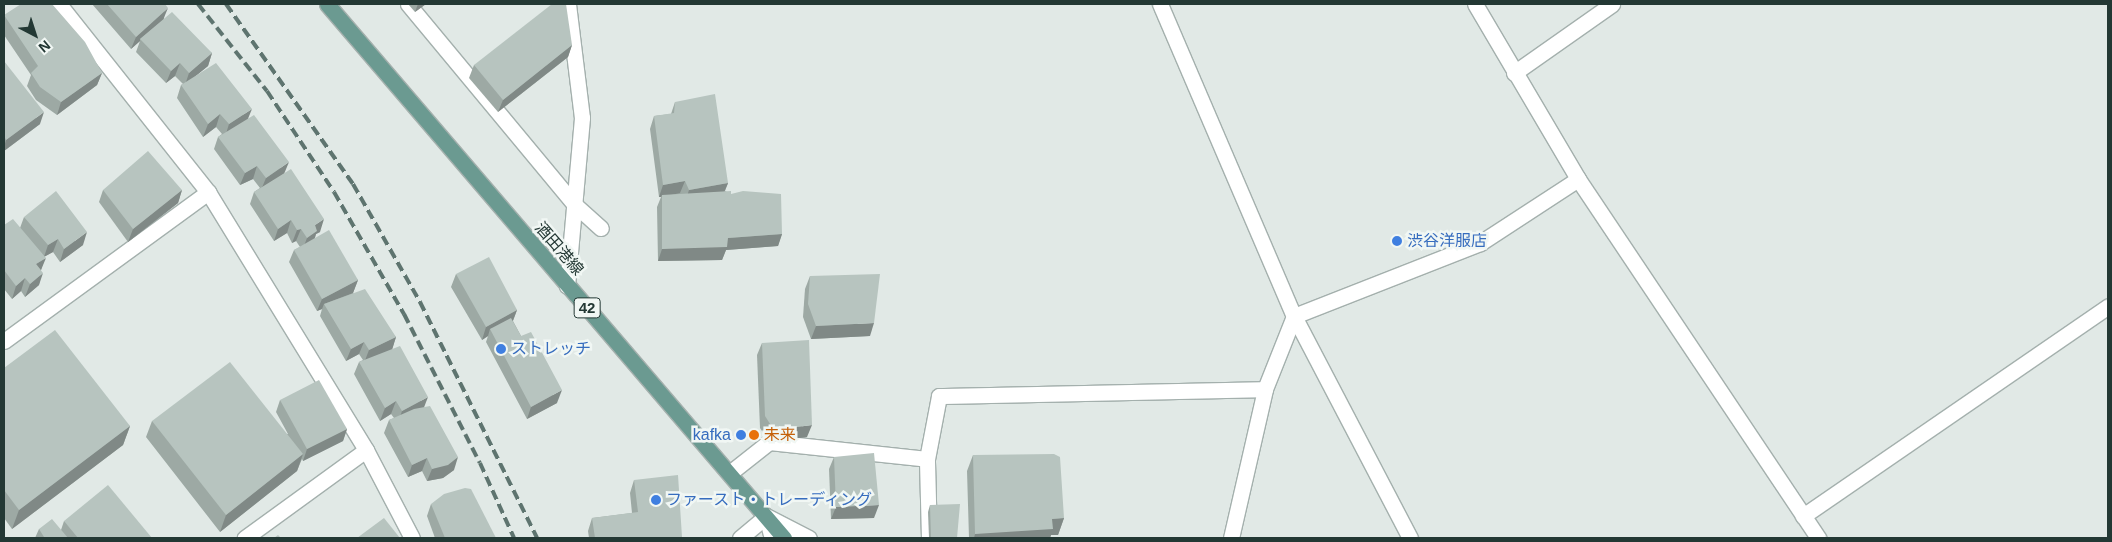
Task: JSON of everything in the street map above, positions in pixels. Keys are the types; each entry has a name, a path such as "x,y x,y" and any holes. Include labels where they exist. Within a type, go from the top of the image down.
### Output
{"main road":[{"name":"酒田港線","path":"327,4 567,286 731,472 784,538"}],"street":[{"path":"59,4 208,192 366,450 412,538"},
{"path":"408,4 574,204 601,228"},
{"path":"567,286 582,118 568,4"},
{"path":"1160,4 1294,316 1410,538"},
{"path":"1475,4 1578,179 1818,538"},
{"path":"1514,73 1612,4"},
{"path":"1231,538 1265,389 1294,316 1480,243 1578,179"},
{"path":"4,341 208,192"},
{"path":"1803,516 2108,306"},
{"path":"929,538 927,459 939,396 1265,389"},
{"path":"731,472 769,442 927,459"},
{"path":"245,538 366,450"},
{"path":"740,538 766,516"},
{"path":"766,516 772,538"},
{"path":"766,516 809,538"}],"building":[{"path":"21,4 52,4 85,42 102,73 61,102 40,87 31,73 38,66 4,15"},
{"path":"107,4 165,4 168,8 136,37"},
{"path":"552,4 566,4 572,45 503,100 474,65"},
{"path":"172,12 212,53 189,73 180,63 171,71 140,39"},
{"path":"4,61 44,112 6,140 4,136"},
{"path":"216,63 252,109 229,124 220,114 208,124 181,85"},
{"path":"715,94 728,183 689,190 685,181 663,185 654,116 674,113 675,102"},
{"path":"254,115 289,162 266,178 257,166 245,173 218,137"},
{"path":"148,151 182,190 133,229 103,190"},
{"path":"291,169 324,219 315,225 317,231 307,238 301,229 297,230 291,220 278,229 254,192"},
{"path":"56,191 87,232 64,249 58,239 48,245 24,217"},
{"path":"731,191 731,194 743,191 781,194 782,234 728,238 727,247 662,249 662,195"},
{"path":"13,219 46,258 36,264 43,273 30,284 25,278 16,286 4,270 4,225"},
{"path":"329,230 358,280 322,299 294,250"},
{"path":"489,257 517,310 486,327 456,274"},
{"path":"880,274 874,323 816,326 808,304 810,276"},
{"path":"365,289 396,337 369,350 364,342 351,349 324,304"},
{"path":"511,318 521,336 531,332 562,390 531,407 490,329"},
{"path":"55,330 130,426 19,510 4,490 4,368"},
{"path":"809,340 812,425 774,430 765,416 762,343"},
{"path":"400,346 428,397 402,411 396,401 385,408 359,362"},
{"path":"230,362 303,454 226,515 152,421"},
{"path":"319,380 347,429 307,449 280,400"},
{"path":"430,406 458,457 448,465 432,469 427,458 412,465 389,420 414,409"},
{"path":"874,453 879,505 836,507 834,457"},
{"path":"1054,454 1060,457 1064,518 1052,519 1053,529 975,534 973,455"},
{"path":"678,475 682,537 595,538 592,518 638,512 634,480"},
{"path":"108,485 152,538 78,538 64,521"},
{"path":"465,488 471,489 496,538 445,538 431,504 444,494"},
{"path":"960,504 957,538 931,538 930,505"},
{"path":"384,518 400,538 357,538"},
{"path":"52,519 68,538 43,538 39,529"}],"railway":[{"path":"198,4 267,91 334,192 404,314 480,463 514,538"},
{"path":"226,4 353,184 420,302 537,538"}],"place":[{"name":"渋谷洋服店","path":"1397,241"},
{"name":"ストレッチ","path":"501,349"},
{"name":"kafka","path":"741,435"},
{"name":"未来","path":"754,435"},
{"name":"ファースト・トレーディング","path":"656,500"}]}
